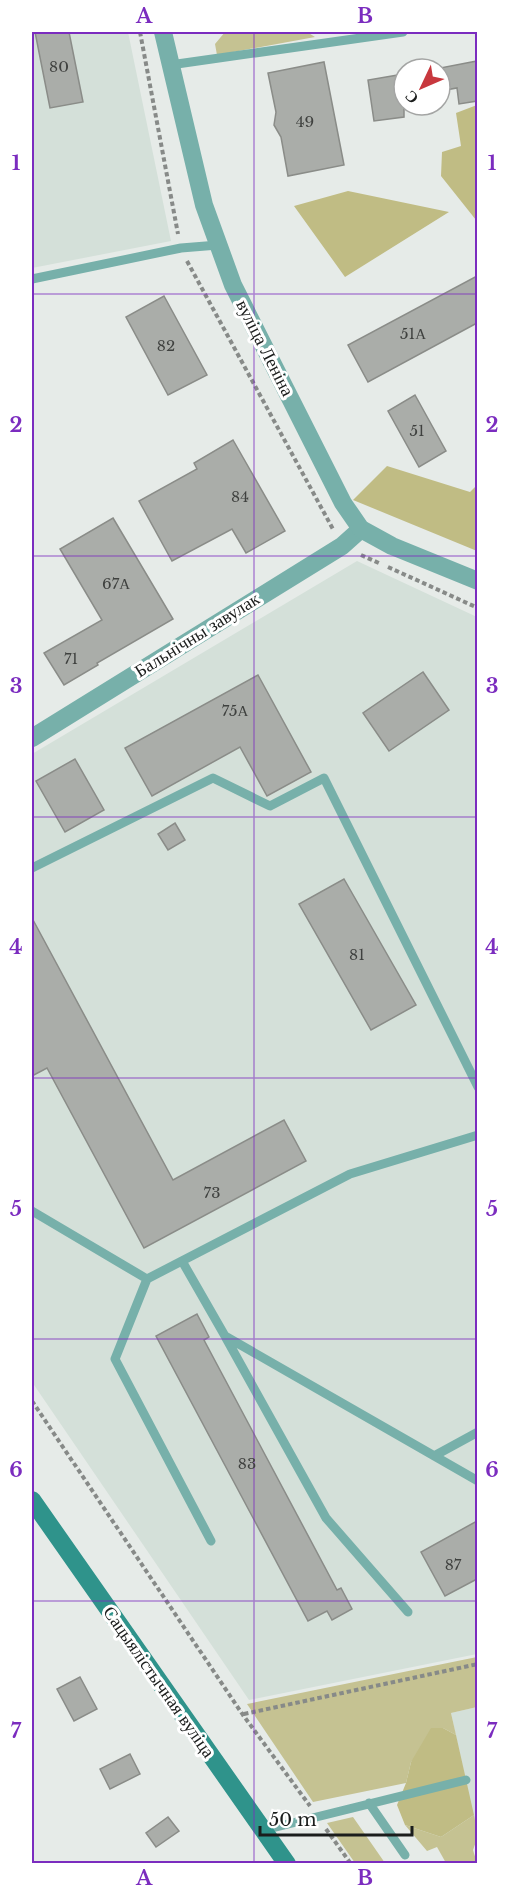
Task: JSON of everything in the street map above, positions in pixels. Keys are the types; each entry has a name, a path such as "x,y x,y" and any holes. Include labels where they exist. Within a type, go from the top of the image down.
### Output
{"main road":[{"name":"Сацыялістычная вуліца","path":"32,1500 287,1863"}],"street":[{"name":"вуліца Леніна","path":"163,32 204,205 233,285 343,503 361,530 392,546 477,581"},
{"name":"Бальнічны завулак","path":"32,738 342,546 361,530"}],"lane":[{"path":"170,65 403,32"},
{"path":"32,279 181,248 218,245"},
{"path":"32,868 213,778 270,806 324,778 477,1087"},
{"path":"211,1541 115,1359 147,1279 350,1174 477,1135"},
{"path":"32,1211 147,1279"},
{"path":"182,1261 326,1518 408,1612"},
{"path":"225,1336 477,1480"},
{"path":"434,1456 477,1432"},
{"path":"264,1830 466,1780"},
{"path":"369,1803 405,1855"}],"path":[{"path":"32,1401 243,1714 351,1863"},
{"path":"243,1714 477,1664"}],"shaded area":[{"path":"32,32 128,32 171,241 32,268"},
{"path":"225,32 307,32 315,37 217,55 215,44"},
{"path":"477,105 478,220 476,220 441,176 442,152 461,146 456,113"},
{"path":"348,191 449,212 345,277 294,206"},
{"path":"387,466 470,492 477,485 477,551 353,500"},
{"path":"357,561 477,617 477,1654 249,1700 32,1382 32,754"},
{"path":"477,1657 477,1707 451,1713 456,1735 443,1728 411,1762 406,1783 313,1802 247,1704"},
{"path":"477,1707 477,1833 451,1713"},
{"path":"431,1728 443,1728 456,1735 474,1815 441,1837 405,1825 397,1805 411,1762"},
{"path":"474,1815 478,1836 473,1850 477,1863 446,1863 437,1847 427,1851 405,1825 441,1837"},
{"path":"353,1817 385,1863 355,1863 327,1823"}],"building":[{"path":"35,32 69,32 83,102 50,108"},
{"path":"477,61 477,101 459,104 457,88 452,89 452,66"},
{"path":"324,62 344,165 288,176 281,137 274,125 276,112 268,73"},
{"path":"392,76 392,117 404,117 374,121 368,80"},
{"path":"477,276 477,323 368,382 348,345"},
{"path":"164,296 207,375 168,395 126,317"},
{"path":"415,395 446,451 419,467 388,411"},
{"path":"233,440 285,531 246,553 232,529 172,561 139,501 197,469 194,463"},
{"path":"113,518 173,619 64,685 44,653 102,620 60,549"},
{"path":"423,672 449,710 389,751 363,713"},
{"path":"258,675 311,772 267,796 240,747 152,796 125,748"},
{"path":"75,759 104,810 65,832 36,781"},
{"path":"175,823 185,840 168,850 158,834"},
{"path":"344,879 416,1005 371,1030 299,904"},
{"path":"32,918 173,1180 284,1120 306,1161 144,1248 47,1068 32,1076"},
{"path":"197,1314 209,1337 204,1340 337,1590 341,1588 352,1609 332,1620 327,1611 308,1621 156,1336"},
{"path":"477,1521 477,1579 445,1596 421,1552"},
{"path":"80,1677 97,1709 74,1721 57,1689"},
{"path":"130,1754 140,1774 110,1789 100,1769"},
{"path":"168,1817 179,1831 156,1847 146,1833"}]}
